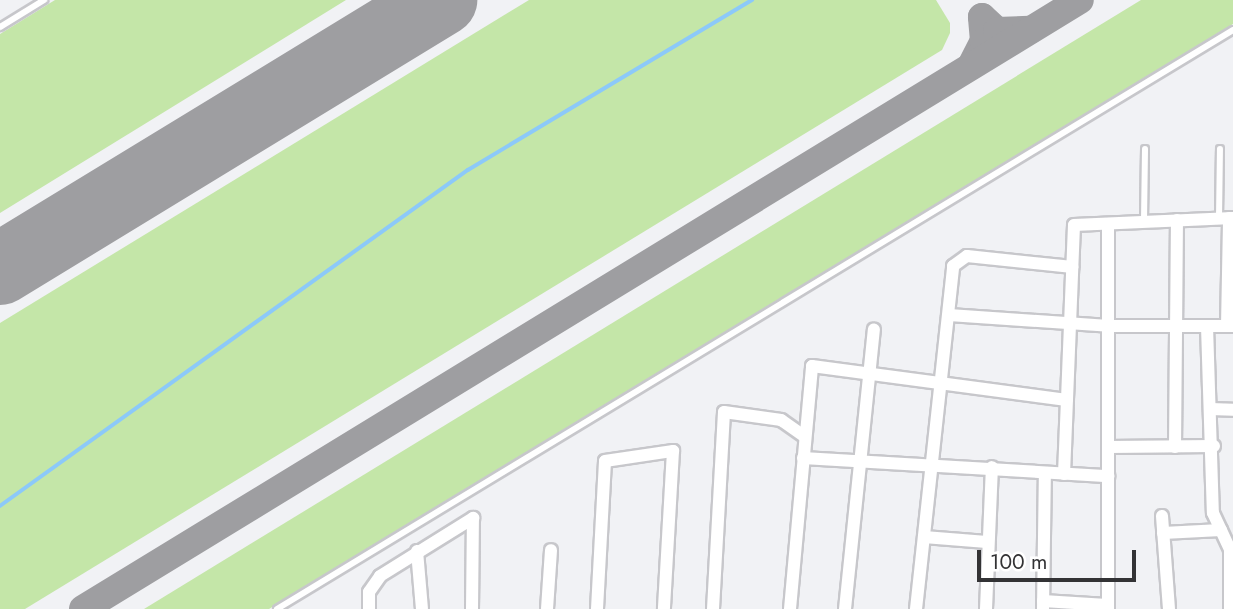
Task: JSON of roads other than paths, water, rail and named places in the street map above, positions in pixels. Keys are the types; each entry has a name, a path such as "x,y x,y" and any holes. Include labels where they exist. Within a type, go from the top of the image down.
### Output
{"street":[{"path":"948,315 1070,324 1108,326 1230,326 1227,218 1074,225 1072,267 1070,324 1064,474"},
{"path":"1175,447 1177,220"},
{"path":"1045,474 1043,605 1107,607 1108,224"},
{"path":"916,609 942,384 951,270 962,257 1072,267"},
{"path":"1208,326 1213,513 1230,549 1230,609"},
{"path":"845,609 874,329"},
{"path":"790,609 812,366 1067,400"},
{"path":"1210,409 1233,410"},
{"path":"713,609 724,412 781,420 805,438"},
{"path":"1108,447 1213,446"},
{"path":"597,609 605,461 673,451 664,609"},
{"path":"803,458 933,467 992,467 1045,474 1108,476"},
{"path":"986,609 992,467"},
{"path":"1162,516 1169,609"},
{"path":"369,609 369,592 376,579 473,518 472,609"},
{"path":"1163,533 1221,530"},
{"path":"924,537 987,542"},
{"path":"547,609 551,550"},
{"path":"418,551 422,609"}],"lane":[{"path":"0,27 44,0"},
{"path":"277,609 1233,30"},
{"path":"1144,221 1145,149"},
{"path":"1220,149 1227,218"}],"waterway":[{"path":"0,506 468,170 752,0"}]}
